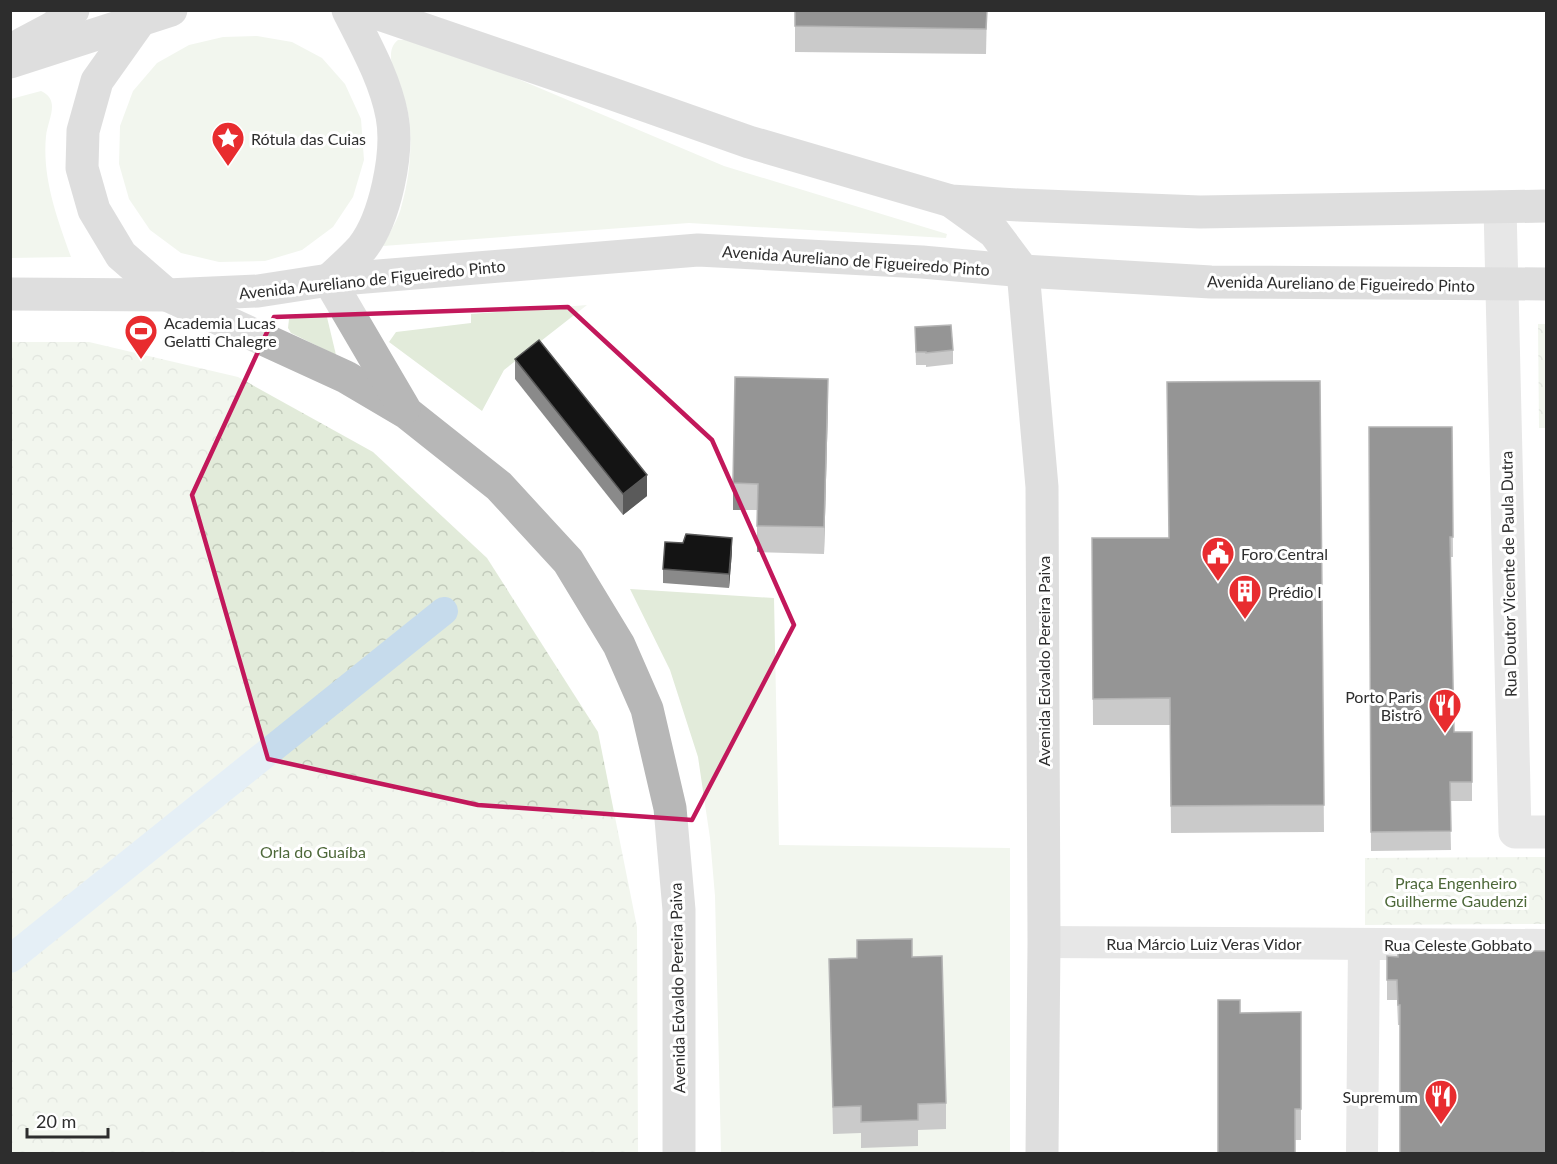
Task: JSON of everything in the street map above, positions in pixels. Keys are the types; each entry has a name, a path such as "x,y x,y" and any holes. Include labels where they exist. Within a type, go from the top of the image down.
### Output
{"main road":[{"path":"10,50 54,27 73,10"},
{"path":"329,280 363,247 385,203 393,158 392,117 378,71 348,10"},
{"path":"367,10 749,142 951,201 1018,206 1200,212 1546,206"},
{"name":"Avenida Edvaldo Pereira Paiva","path":"10,62 153,13"},
{"name":"Avenida Edvaldo Pereira Paiva","path":"153,13 97,81 83,131 82,168 94,210 121,255 167,295 346,377 407,413 499,486 568,561 619,645 647,709 670,808 678,910 679,1154"},
{"path":"951,201 994,232 1023,271"},
{"name":"Avenida Aureliano de Figueiredo Pinto","path":"167,295 258,291 329,280 698,250 922,262 1023,271 1211,282 1546,284"},
{"name":"Avenida Edvaldo Pereira Paiva","path":"1023,271 1042,487 1044,942 1042,1154"},
{"name":"Avenida Edvaldo Pereira Paiva","path":"329,280 407,413"},
{"name":"Avenida Edvaldo Pereira Paiva","path":"10,294 167,295"}],"street":[{"path":"1500,207 1501,284"},
{"name":"Rua Doutor Vicente de Paula Dutra","path":"1501,284 1515,832 1546,832"},
{"name":"Rua Márcio Luiz Veras Vidor","path":"1044,942 1364,944"},
{"name":"Rua Celeste Gobbato","path":"1362,1154 1364,944 1546,945"}],"highlighted area":[{"path":"568,307 712,440 794,625 692,820 478,805 268,759 192,495 274,317"}],"green space":[{"path":"257,36 292,42 322,58 345,84 361,119 364,160 353,197 333,227 302,250 265,261 219,262 181,253 150,230 129,199 119,164 120,126 133,91 157,63 189,45 223,37"},
{"path":"398,40 406,40 499,71 724,166 947,234 946,238 689,223 383,246 401,210 410,158 408,112 392,64 393,46"},
{"path":"41,91 47,95 52,105 45,152 48,182 71,257 11,258 11,99"},
{"path":"587,305 504,370 482,411 389,342 396,332 471,323 471,314"},
{"path":"326,313 336,355 291,333 288,328 289,319"},
{"path":"1538,324 1546,324 1546,428 1539,428"},
{"name":"Orla do Guaíba","path":"11,342 89,342 238,377 373,452 487,558 598,732 637,927 638,1153 11,1153"},
{"path":"630,589 774,598 779,845 1010,848 1010,1153 721,1153 715,896 710,838 698,757 670,670"},
{"name":"Praça Engenheiro Guilherme Gaudenzi","path":"1546,857 1546,924 1365,925 1365,858"}],"building":[{"path":"795,10 987,10 986,29 795,26"},
{"path":"951,325 953,350 916,352 915,327"},
{"path":"539,340 647,475 623,494 515,359"},
{"path":"735,377 828,379 824,527 757,526 758,484 733,483"},
{"name":"Prédio I","path":"1320,381 1324,805 1171,806 1170,698 1093,699 1092,538 1169,538 1167,382"},
{"path":"1369,427 1452,427 1453,537 1450,537 1454,732 1472,732 1472,782 1450,782 1451,831 1371,832"},
{"path":"686,534 732,538 729,574 663,569 665,542 683,543"},
{"path":"912,939 912,957 942,956 946,1103 918,1104 918,1120 861,1122 861,1106 833,1107 829,959 857,958 857,940"},
{"path":"1469,947 1496,948 1496,951 1546,951 1546,1154 1400,1154 1400,1005 1398,1005 1397,980 1387,980 1387,956 1398,957 1398,951 1469,951"},
{"path":"1218,1000 1240,1000 1240,1013 1301,1012 1301,1109 1295,1109 1295,1154 1218,1154"}],"waterway":[{"path":"10,959 444,611"}],"place":[{"name":"Rótula das Cuias","path":"228,167"},
{"name":"Academia Lucas Gelatti Chalegre","path":"141,360"},
{"name":"Foro Central","path":"1218,582"},
{"name":"Prédio I","path":"1245,620"},
{"name":"Porto Paris Bistrô","path":"1445,734"},
{"name":"Supremum","path":"1441,1125"}]}
